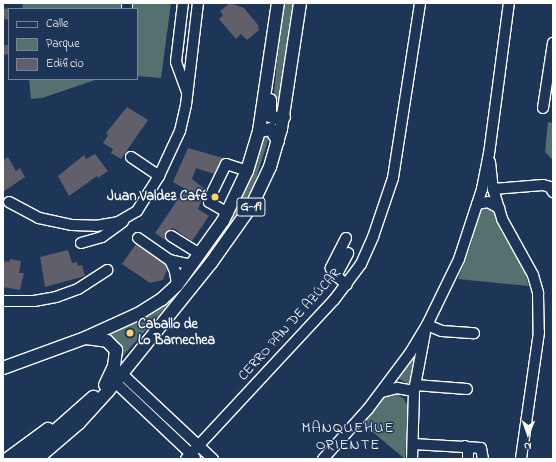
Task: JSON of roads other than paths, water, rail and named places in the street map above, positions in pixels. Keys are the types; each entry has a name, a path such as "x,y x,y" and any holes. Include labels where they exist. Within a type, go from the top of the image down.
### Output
{"main road":[{"name":"G-19","path":"3,368 85,338 147,309 177,285 228,213 247,171 259,131 278,3"},
{"name":"G-19","path":"37,459 79,423 240,226 261,187 278,141 284,117 300,3"},
{"path":"270,64 274,69 269,113 272,118 284,117"},
{"path":"259,131 271,129 278,141"},
{"path":"7,459 20,455 84,406 114,380 116,350 107,341 85,338"},
{"path":"3,449 20,455"}],"street":[{"path":"81,243 108,234 137,211 159,176 180,131 187,92 198,3"},
{"name":"CERRO PAN DE AZÚCAR","path":"191,457 199,446 347,285 361,264 373,237 393,178 420,3"},
{"path":"323,459 382,392 410,353 427,325 459,259 477,204 489,154 509,3"},
{"path":"187,92 176,62 183,8 197,14"},
{"path":"543,108 553,43"},
{"path":"489,154 494,189 499,208 508,232 533,275 538,293 539,332 522,459"},
{"path":"131,157 159,176"},
{"path":"228,213 208,202 209,199 226,164 247,171"},
{"path":"494,189 543,185 550,187 553,192"},
{"path":"9,202 29,213 61,224 96,226 124,220"},
{"path":"477,204 488,202 499,208"},
{"path":"171,236 200,254"},
{"path":"138,238 170,260 191,265"},
{"path":"346,238 332,266 336,276 347,285"},
{"path":"336,276 348,253"},
{"path":"170,260 176,274 177,285"},
{"path":"3,301 29,302 56,297 78,289 107,270"},
{"path":"427,325 442,331 474,333"},
{"path":"412,459 414,388 419,357 427,325"},
{"path":"410,353 415,352 419,357"},
{"path":"393,376 396,388"},
{"path":"114,380 199,446 213,459"},
{"path":"114,380 191,457"},
{"path":"382,392 396,388 468,389"},
{"path":"413,444 481,448 483,459"},
{"path":"465,446 468,450 468,459"}],"place":[{"name":"Juan Valdez Café","path":"215,197"},
{"name":"Caballo de Lo Barnechea","path":"130,333"}],"district":[{"name":"MANQUEHUE ORIENTE","path":"348,436"}]}
